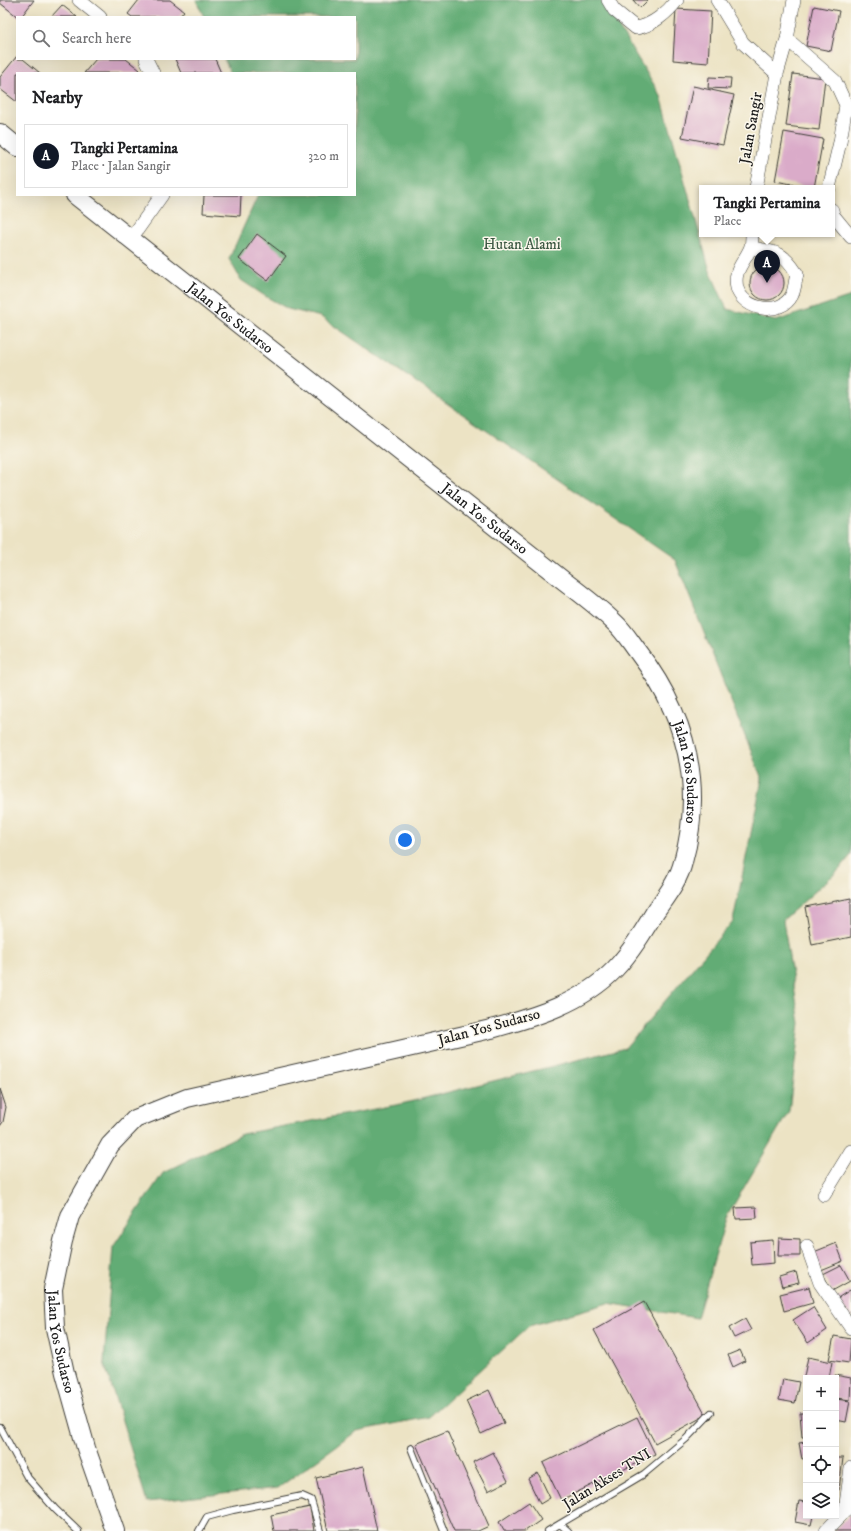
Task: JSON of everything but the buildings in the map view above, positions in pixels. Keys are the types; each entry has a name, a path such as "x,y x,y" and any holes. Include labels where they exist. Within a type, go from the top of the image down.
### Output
{"main road":[{"path":"0,133 16,146"},
{"name":"Jalan Yos Sudarso","path":"76,196 130,240 559,577 616,624 649,667 669,700 684,737 691,777 692,817 683,864 670,890 636,944 614,970 580,996 535,1017 491,1029 187,1098 135,1119 110,1145 70,1216 53,1289 55,1328 65,1373 86,1448 115,1531"}],"street":[{"path":"79,0 99,16"},
{"path":"608,0 614,10 636,28 642,27 668,11 677,0"},
{"name":"Jalan Sangir","path":"717,0 743,43 777,74"},
{"name":"Jalan Sangir","path":"757,185 777,74 787,39 794,0"},
{"path":"787,39 835,81 846,105 840,142 830,185"},
{"path":"146,60 152,72"},
{"path":"130,240 161,196"},
{"path":"835,216 851,237"},
{"path":"751,248 773,251 787,259 797,274 792,296 778,308 761,309 746,301 738,290 735,275 751,248 752,237"},
{"path":"824,1194 851,1152"},
{"path":"807,1246 820,1283 851,1328"},
{"path":"826,1531 845,1511 851,1468"}],"lane":[{"name":"Jalan Akses TNI","path":"548,1531 644,1474 686,1439 711,1413"},
{"path":"0,1427 27,1477 55,1509 78,1531"},
{"path":"411,1448 444,1531"},
{"path":"199,1531 207,1517 233,1510 302,1496 312,1500 320,1531"},
{"path":"560,1524 568,1531"}],"green space":[{"name":"Hutan Alami","path":"196,0 602,0 661,96 699,232 699,237 700,237 710,271 727,309 776,321 851,296 851,855 839,870 783,920 800,1023 789,1111 726,1218 697,1318 608,1303 529,1326 429,1417 357,1431 278,1488 147,1502 104,1362 113,1247 163,1173 242,1134 401,1104 625,1048 733,921 762,779 675,560 321,317 288,309 241,280 229,259 258,196 356,196 356,72 230,72 224,60 356,60 356,16 204,16"}],"place":[{"name":"Tangki Pertamina","path":"767,283"}]}
